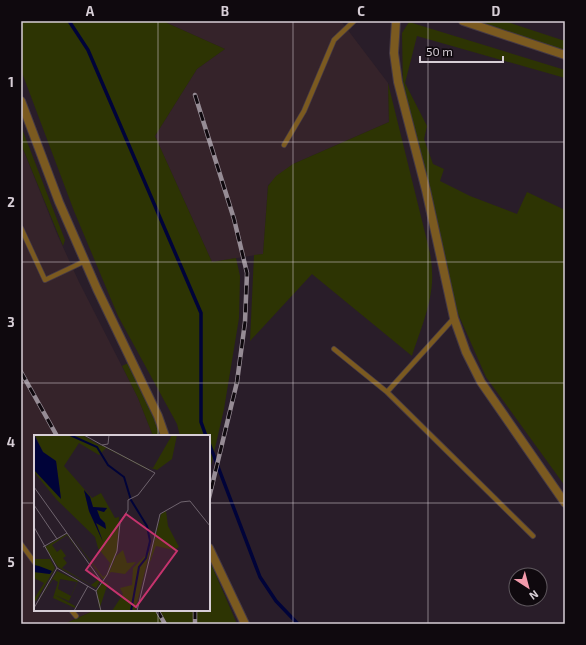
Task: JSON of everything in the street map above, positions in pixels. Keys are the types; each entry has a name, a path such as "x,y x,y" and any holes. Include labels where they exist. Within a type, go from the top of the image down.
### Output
{"street":[{"path":"396,21 394,53 398,82 426,190 454,318 466,352 481,382 565,503"},
{"path":"463,21 565,55"},
{"path":"21,101 59,202 158,416 165,435"},
{"path":"210,550 245,624"}],"lane":[{"path":"284,145 304,111 334,40 354,21"},
{"path":"21,228 45,280 85,261"},
{"path":"387,392 454,318"},
{"path":"334,349 387,392 533,536"},
{"path":"21,544 34,562"},
{"path":"72,611 76,616"}],"shaded area":[{"path":"167,21 341,21 388,83 389,122 293,164 268,185 263,254 212,262 155,136 197,69 225,49 167,23"},
{"path":"21,144 57,234 79,282 138,398 153,435 34,435 34,611 93,611 64,624 21,624"}],"green space":[{"path":"21,21 167,21 167,23 225,49 197,69 155,136 212,262 236,258 240,276 239,318 224,409 210,470 210,435 180,435 177,424 118,316 74,211 21,70"},
{"path":"478,21 504,21 565,41 565,51 497,29"},
{"path":"409,22 565,70 565,78 417,36 405,83 427,126 424,139 433,164 444,169 440,181 470,196 517,214 527,192 565,210 565,486 486,377 456,309 403,87 402,33"},
{"path":"388,83 432,265 432,282 429,304 412,356 312,274 250,341 254,255 263,254 268,186 276,176 293,164 389,122"},
{"path":"21,126 65,240 63,246 21,144"},
{"path":"128,363 164,435 153,435 138,398 122,366"},
{"path":"210,561 237,624 64,624 93,611 210,611"}],"waterway":[{"path":"69,21 88,50 201,313 201,422 206,435"},
{"path":"210,446 260,577 276,601 298,624"}],"railway":[{"path":"195,95 234,219 247,273 245,322 237,382 210,494"},
{"path":"21,372 56,435"},
{"path":"158,611 165,624"},
{"path":"195,611 195,624"}]}
